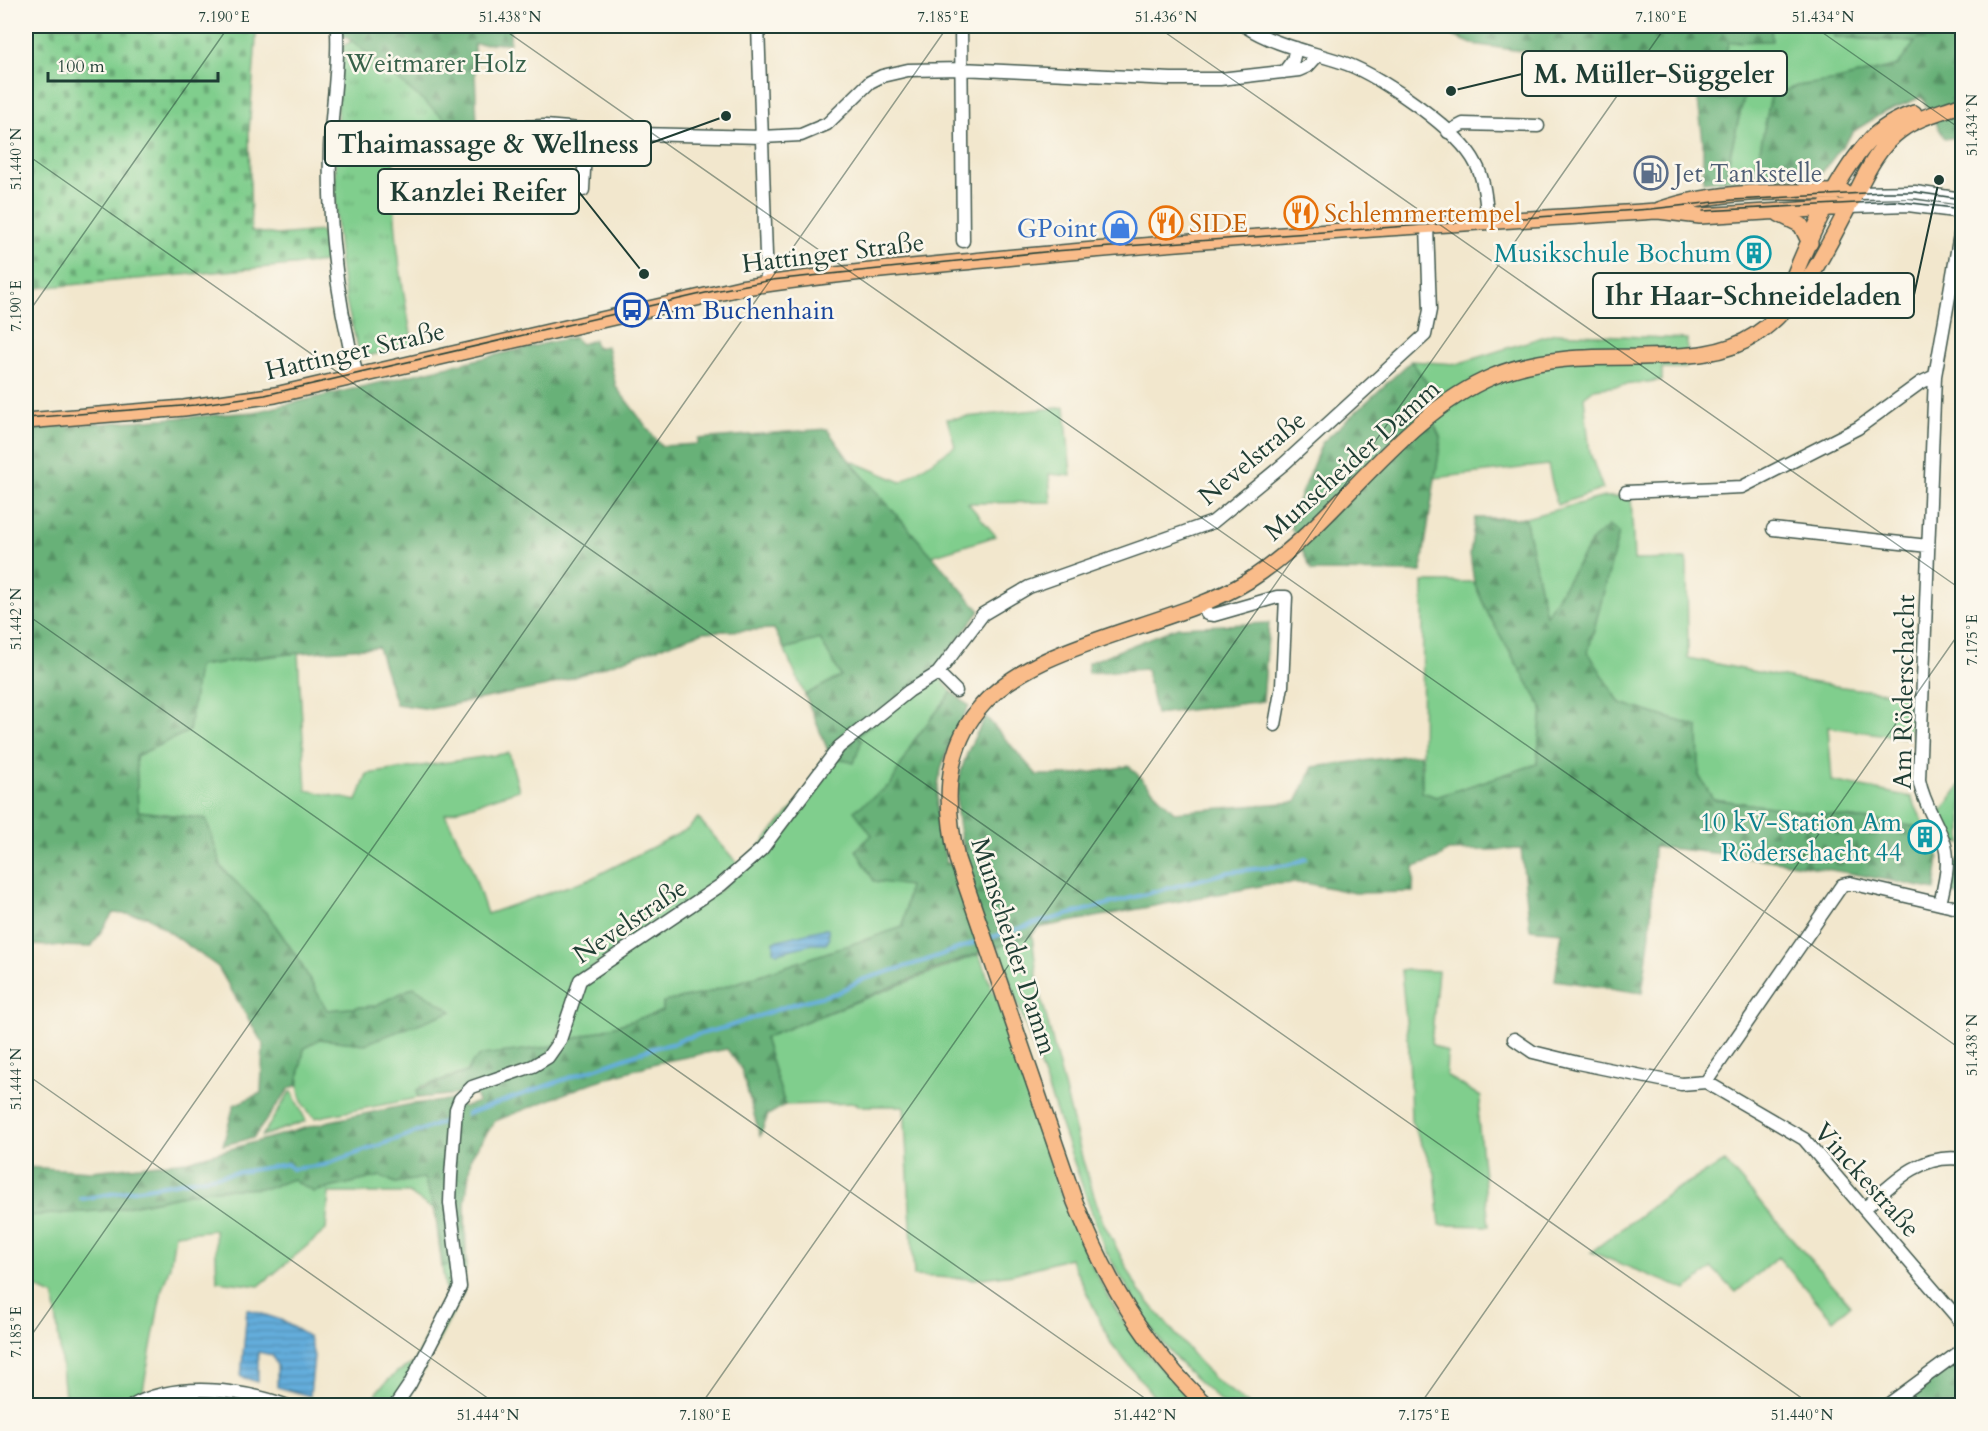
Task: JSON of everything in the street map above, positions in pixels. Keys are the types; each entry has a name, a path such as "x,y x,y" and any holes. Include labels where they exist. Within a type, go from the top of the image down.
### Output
{"main road":[{"path":"1848,207 1866,173 1884,147 1903,128 1960,106"},
{"path":"1827,209 1835,192 1869,140 1891,123 1916,112 1960,106"},
{"name":"Hattinger Straße","path":"1658,211 1676,204 1736,195 1856,193"},
{"name":"Hattinger Straße","path":"26,421 218,404 275,395 767,283 1067,252 1427,226 1658,211 1701,216 1848,207"},
{"name":"Munscheider Damm","path":"1207,1406 1159,1354 1133,1319 1097,1257 1075,1202 957,860 948,812 952,762 966,727 996,691 1018,675 1059,656 1201,604 1247,582 1275,562 1431,416 1476,385 1514,369 1558,360 1680,356 1722,350 1753,336 1804,288 1848,207"},
{"name":"Munscheider Damm","path":"1779,314 1827,209"},
{"name":"Hattinger Straße","path":"1771,212 1791,218 1801,225 1810,243"}],"street":[{"path":"758,26 767,283"},
{"path":"961,26 963,241"},
{"path":"1245,26 1266,37 1375,77 1448,132 1469,153 1480,172 1488,222"},
{"path":"337,32 330,150 330,202 341,303 357,376"},
{"path":"1284,72 1293,60 1296,48"},
{"path":"519,127 586,129 639,134 762,137 801,135 822,128 862,87 882,76 908,70 961,69 1171,79 1220,79 1284,72 1308,66 1318,55"},
{"path":"1448,132 1463,124 1538,126"},
{"path":"535,188 583,190 586,129"},
{"name":"Hattinger Straße","path":"1856,193 1915,192 1962,199"},
{"name":"Hattinger Straße","path":"1848,207 1908,205 1962,212"},
{"name":"Am Röderschacht","path":"1940,904 1946,869 1946,849 1926,809 1919,780 1928,621 1928,546 1935,376 1962,223"},
{"name":"Nevelstraße","path":"395,1406 410,1384 460,1287 450,1203 456,1108 460,1099 472,1087 533,1066 548,1057 557,1045 580,980 721,885 762,849 839,747 909,691 938,673 983,614 1029,587 1186,534 1219,519 1366,391 1420,340 1428,327 1430,299 1427,226"},
{"path":"1626,492 1742,487 1858,428 1920,383 1935,376"},
{"path":"1773,529 1928,546"},
{"path":"1201,604 1207,614 1214,615 1277,597 1286,597 1282,686 1275,725"},
{"path":"938,673 956,691"},
{"path":"1514,1039 1533,1052 1589,1065 1681,1084 1706,1082 1842,885 1850,884 1962,909"},
{"name":"Vinckestraße","path":"1706,1082 1804,1139 1962,1323"},
{"path":"1864,1209 1912,1168 1936,1160 1962,1159"},
{"path":"1886,1406 1962,1350"},
{"path":"132,1406 145,1398 197,1388 245,1395 288,1406"}],"green space":[{"path":"26,26 257,26 249,131 251,231 277,235 321,231 326,262 26,289"},
{"name":"Weitmarer Holz","path":"327,26 510,26 510,43 474,44 477,125 445,119 352,41"},
{"path":"1439,26 1771,26 1772,41 1729,42 1714,85 1745,92 1724,180 1703,182 1703,141 1695,76 1472,44 1439,30"},
{"path":"1771,26 1833,26 1834,37 1916,42 1898,65 1838,80 1797,86 1771,96 1754,178 1724,180 1745,93 1714,85 1729,41 1771,41"},
{"path":"1833,26 1962,26 1962,136 1945,139 1921,97 1881,114 1854,131 1820,175 1754,178 1771,96 1797,86 1838,80 1898,65 1915,42 1834,37"},
{"path":"352,41 445,119 477,125 478,136 394,148 394,198 398,247 413,344 361,358 350,319 340,264 335,170 343,46"},
{"path":"1555,333 1687,339 1686,368 1662,368 1662,380 1594,389 1584,397 1590,453 1603,489 1557,505 1548,465 1435,478 1441,439 1425,404 1427,383 1411,361 1457,364"},
{"path":"573,337 581,344 594,340 596,348 607,346 616,387 661,446 698,444 698,439 827,429 849,460 980,611 934,671 858,736 862,740 854,763 836,758 829,753 805,695 841,676 820,639 784,649 774,629 704,632 548,686 430,709 396,704 378,647 273,655 198,666 189,731 136,756 138,811 206,819 222,868 268,915 297,957 327,1010 374,1006 414,987 452,1011 365,1044 319,1039 304,1049 297,1085 289,1089 253,1138 223,1145 234,1105 261,1093 263,1044 218,967 147,916 113,913 91,947 26,945 26,429 255,412"},
{"path":"1411,361 1427,383 1425,404 1441,439 1421,572 1312,571 1289,523 1322,443"},
{"path":"1065,407 1071,476 1049,474 1051,502 968,503 996,536 932,556 849,460 901,482 955,446 947,419"},
{"path":"1631,496 1634,560 1687,559 1688,658 1828,685 1913,694 1909,738 1828,727 1832,781 1911,797 1926,828 1713,799 1699,776 1698,727 1620,703 1588,652 1619,533 1594,538 1546,616 1525,518 1604,497"},
{"path":"1475,518 1525,518 1546,615 1594,538 1609,526 1619,533 1588,652 1620,703 1698,727 1699,776 1713,799 1926,828 1939,858 1935,890 1795,864 1654,847 1650,933 1642,993 1555,980 1562,932 1530,929 1521,849 1448,851 1437,859 1414,867 1413,892 1355,893 1306,883 1271,884 1037,928 1032,935 948,964 764,1038 785,1105 768,1115 760,1136 741,1068 727,1049 656,1063 594,1082 495,1121 471,1157 465,1204 466,1263 442,1266 435,1211 424,1178 395,1183 381,1176 313,1192 293,1179 268,1188 208,1190 111,1210 26,1216 26,1167 92,1171 187,1161 330,1121 412,1104 454,1100 464,1107 478,1102 472,1085 458,1094 418,1098 417,1090 467,1072 473,1061 482,1055 548,1047 663,1011 663,1002 703,994 903,927 909,886 874,881 856,850 872,835 854,811 891,784 913,742 952,692 969,706 949,746 938,782 938,819 947,863 966,856 957,817 958,783 968,751 986,717 1037,775 1075,775 1129,766 1174,812 1296,802 1313,767 1420,754 1422,792 1436,797 1537,764 1542,708 1488,614 1474,582 1470,554"},
{"path":"1423,582 1474,582 1488,614 1542,708 1537,764 1436,797 1422,792"},
{"path":"1269,623 1263,701 1156,714 1146,669 1088,673 1088,663 1178,627"},
{"path":"820,639 841,676 805,695 784,649"},
{"path":"298,653 306,790 357,801 367,774 509,753 519,790 445,814 470,863 487,914 592,878 688,829 698,818 738,864 720,883 577,978 556,1045 473,1061 467,1072 422,1086 417,1090 418,1098 315,1118 302,1103 300,1094 299,1077 304,1049 319,1039 365,1044 414,987 374,1006 327,1010 297,957 268,915 222,868 206,819 138,811 136,756 189,731 198,666"},
{"path":"934,671 952,692 913,742 891,784 855,811 909,886 903,927 703,994 663,1002 663,1011 561,1043 583,981 723,888 836,758 854,762 858,735"},
{"path":"1962,783 1962,843 1948,840 1931,805 1943,810"},
{"path":"1951,861 1962,863 1962,896 1948,893"},
{"path":"1032,935 1038,984 1083,1161 1102,1220 1139,1291 1212,1377 1249,1405 1225,1405 1187,1371 1155,1334 1105,1250 998,947"},
{"path":"979,954 996,995 1050,1163 1082,1245 1124,1322 1140,1344 1195,1405 1160,1404 1111,1343 1070,1258 1013,1274 974,1279 914,1276 904,1106 858,1106 857,1103 785,1105 764,1038"},
{"path":"1401,970 1438,971 1431,1044 1447,1052 1446,1075 1481,1097 1478,1118 1489,1226 1440,1225 1435,1173 1411,1121 1409,1051"},
{"path":"290,1092 306,1121 262,1136"},
{"path":"1725,1162 1850,1305 1833,1320 1778,1257 1736,1292 1712,1268 1686,1290 1591,1252 1671,1192"},
{"path":"381,1176 395,1183 424,1178 435,1211 409,1193 329,1193 326,1230 259,1286 217,1281 215,1230 175,1234 142,1395 123,1405 66,1405 54,1296 26,1283 26,1216 111,1210 208,1190 268,1188 293,1179 313,1192"},
{"path":"466,1263 463,1294 405,1405 370,1406 379,1389 397,1372 414,1363 446,1293 442,1266"},
{"path":"1962,1361 1962,1405 1892,1405"}],"water":[{"path":"828,929 829,940 826,944 812,944 777,953 774,951 774,941"},
{"path":"247,1309 281,1320 309,1337 314,1356 310,1396 277,1387 277,1366 272,1355 258,1352 258,1382 241,1377"}],"waterway":[{"path":"989,938 1229,872 1288,865 1306,859"},
{"path":"467,1114 653,1048 727,1027 796,1003 837,993 861,980 982,940"},
{"path":"81,1199 287,1164 292,1169 324,1165 447,1121"}],"tram line":[{"path":"26,418 195,405 265,395 714,291 772,280 1054,251 1651,209 1733,200 1884,192 1915,192 1962,199"},
{"path":"1703,211 1895,201 1962,209"}],"place":[{"name":"M. Müller-Süggeler","path":"1451,91"},
{"name":"Thaimassage & Wellness","path":"726,116"},
{"name":"Jet Tankstelle","path":"1651,173"},
{"name":"Ihr Haar-Schneideladen","path":"1939,180"},
{"name":"Schlemmertempel","path":"1301,213"},
{"name":"SIDE","path":"1166,223"},
{"name":"GPoint","path":"1120,228"},
{"name":"Musikschule Bochum","path":"1754,253"},
{"name":"Kanzlei Reifer","path":"644,274"},
{"name":"Am Buchenhain","path":"632,310"},
{"name":"10 kV-Station Am Röderschacht 44","path":"1925,837"}]}
